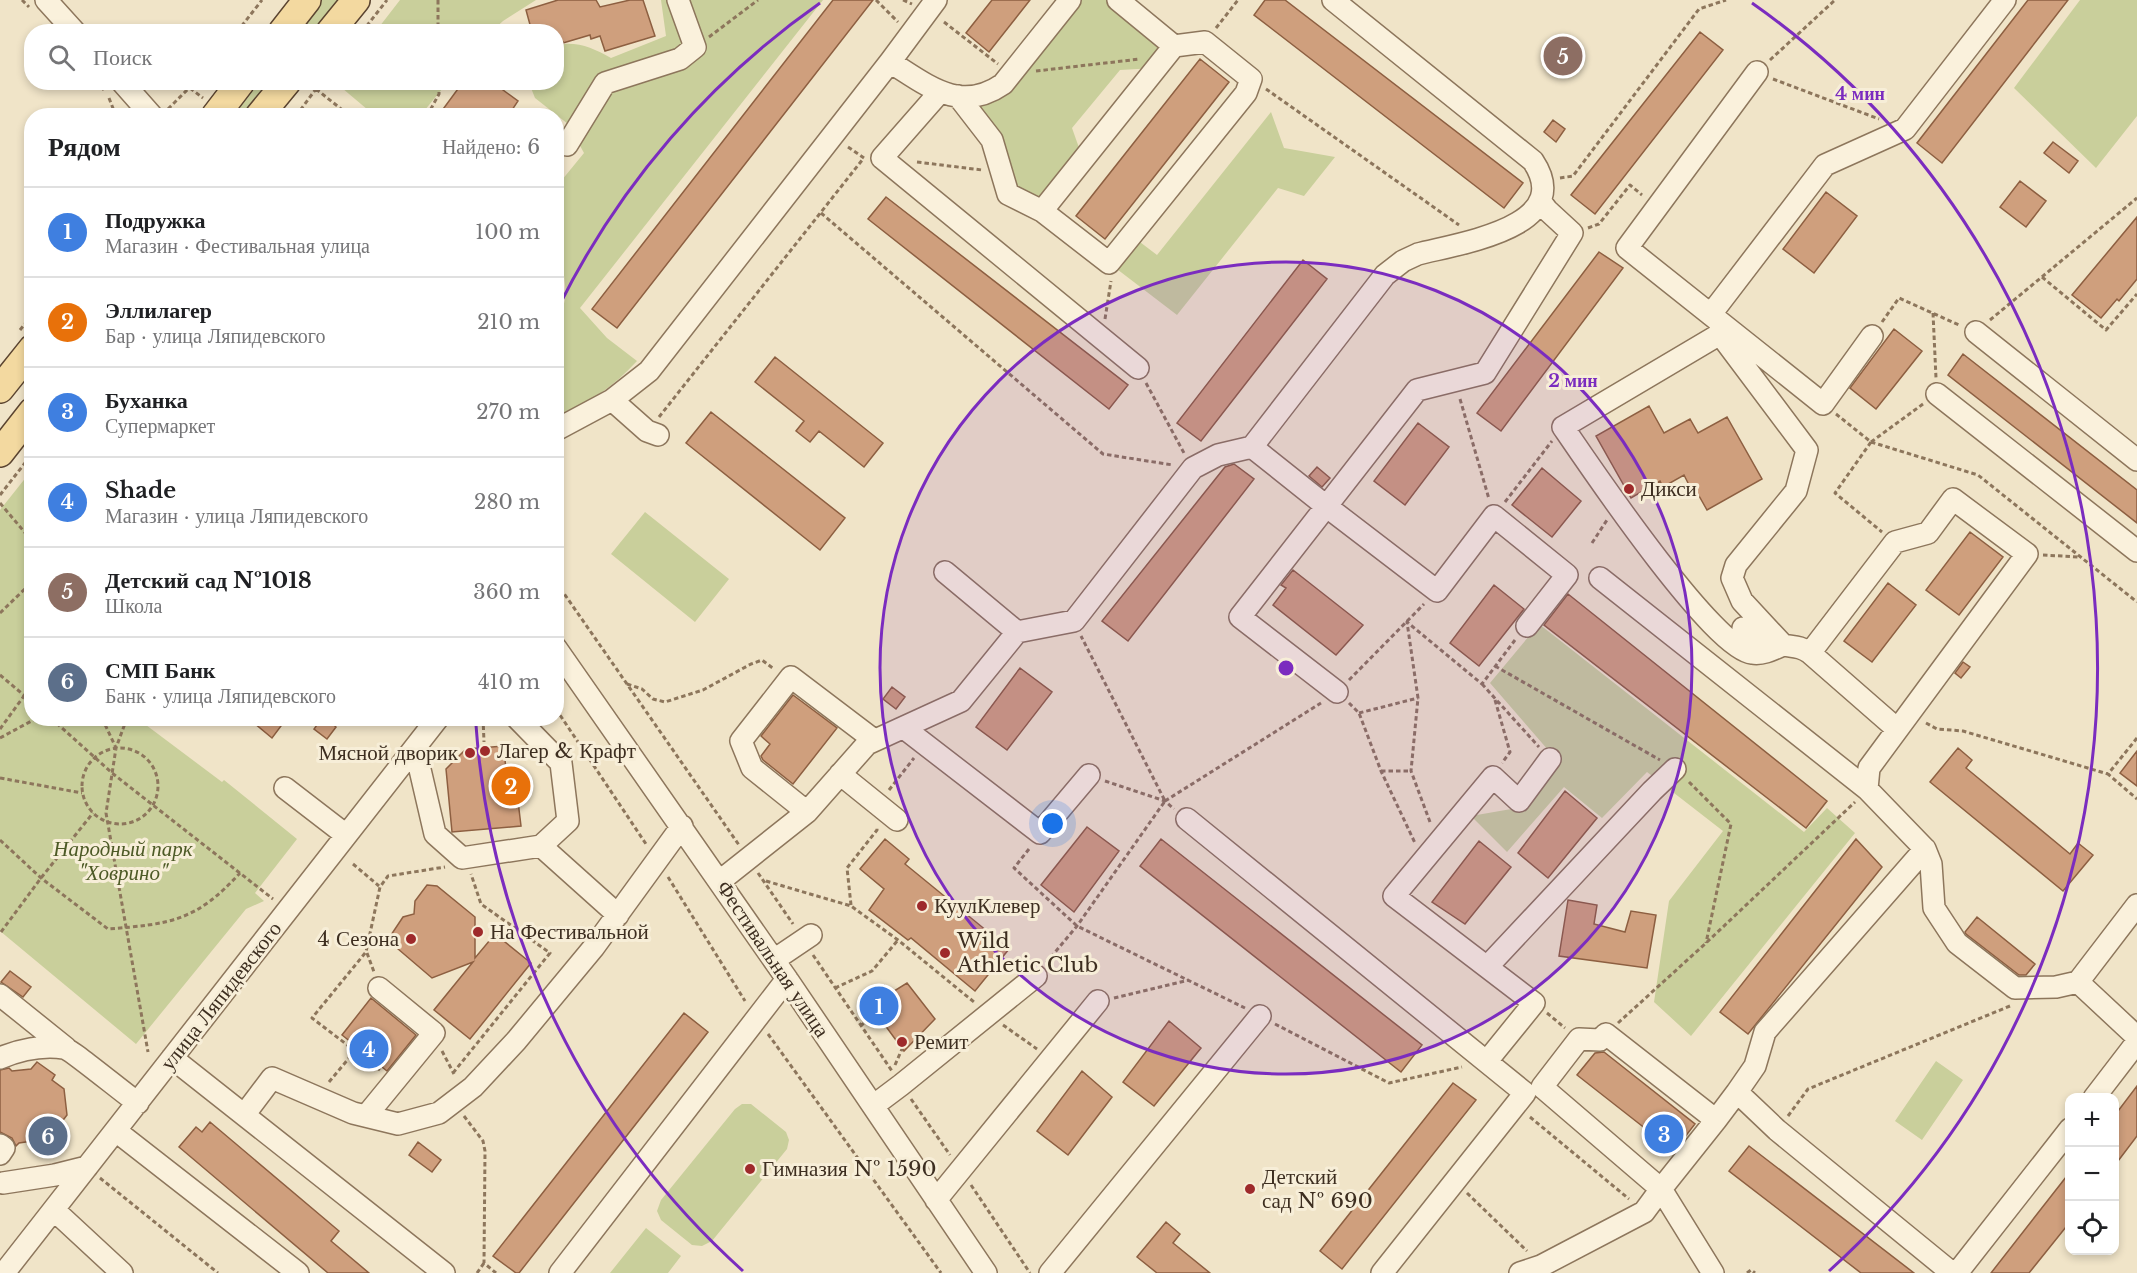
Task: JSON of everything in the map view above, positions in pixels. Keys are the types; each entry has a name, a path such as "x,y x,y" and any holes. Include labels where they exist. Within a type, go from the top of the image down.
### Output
{"main road":[{"path":"288,24 307,0"},
{"path":"336,24 356,0"},
{"path":"221,108 235,90"},
{"path":"266,108 280,90"},
{"path":"0,389 24,359"},
{"path":"0,453 24,422"}],"street":[{"path":"46,0 68,24"},
{"path":"564,141 605,83 680,59 695,47 678,0"},
{"path":"1070,0 1003,84 991,92 976,96 949,94 882,158 1138,368"},
{"path":"1118,0 1170,51"},
{"path":"1333,0 1533,161 1546,210 1572,233 1485,373 1417,390 1240,617 1337,692"},
{"path":"1711,314 1825,165 1905,129 2005,0"},
{"path":"564,426 612,400 649,371 933,5"},
{"path":"890,62 949,94 992,140 1008,194 1042,211 1109,263 1246,93 1251,79 1205,42 1170,51 1042,211"},
{"path":"1757,72 1627,248 1823,404 1872,336"},
{"path":"116,90 141,108"},
{"path":"720,881 807,812 867,744 961,701 1017,632 1074,621 1193,468 1218,455 1252,447 1385,275 1403,261 1418,254 1519,224 1542,192"},
{"path":"1976,332 2137,460"},
{"path":"1720,334 1807,450 1796,491 1736,565 1732,578 1742,601 1783,645 1766,652 1751,654 1733,642 1695,606 1616,506 1563,427 1720,334"},
{"path":"1936,394 2137,551"},
{"path":"612,400 653,433"},
{"path":"1252,447 1437,591 1494,516 1567,575 1527,626"},
{"path":"1810,653 1895,542 1928,533 1953,499 2027,554 1869,768 1867,789"},
{"path":"945,572 1017,632"},
{"path":"1599,578 1867,789 1925,849 1931,864 1934,908 1957,943 2015,988 2056,987 2079,982 2137,905"},
{"path":"1743,628 1760,638 1783,645 1799,646 1903,722"},
{"name":"Фестивальная улица","path":"564,659 788,979 986,1273"},
{"path":"807,812 752,768 741,741 791,677 874,740"},
{"name":"улица Ляпидевского","path":"4,1273 432,726"},
{"path":"415,748 435,834 462,858 468,860 541,846 568,821 561,764 525,726"},
{"path":"904,728 1040,833 1089,775"},
{"path":"1487,1061 1534,1003 1395,896 1492,777 1519,801 1550,759"},
{"path":"1487,967 1652,791 1676,769"},
{"path":"840,774 897,820"},
{"path":"285,788 346,836"},
{"path":"1179,813 1525,1092 1382,1273"},
{"path":"244,1115 272,1078 325,1102 398,1124 439,1113 473,1088 516,1041 594,947 682,826"},
{"path":"541,846 618,915"},
{"path":"1520,1273 1541,1266 1644,1212 1755,1066 1765,1032 1925,849"},
{"path":"774,960 811,935"},
{"path":"873,1106 1036,976"},
{"path":"560,1273 756,1017 788,979"},
{"path":"2079,982 2137,1037"},
{"path":"366,1116 434,1033 379,988"},
{"path":"0,995 138,1103"},
{"path":"936,1200 1098,1002"},
{"path":"1050,1273 1260,1016"},
{"path":"1713,1273 1661,1189 1542,1087 1579,1039 1600,1040 1606,1034 1716,1120"},
{"path":"2098,1093 2137,1042"},
{"path":"0,1058 12,1053 39,1048 66,1048"},
{"path":"172,1058 444,1273"},
{"path":"1737,1092 1777,1130 1952,1273"},
{"path":"116,1131 298,1273"},
{"path":"1957,1273 2065,1135"},
{"path":"0,1145 4,1148 0,1154"},
{"path":"3,1183 55,1175 87,1167"},
{"path":"54,1210 122,1273"}],"path":[{"path":"243,24 262,0"},
{"path":"368,24 387,0"},
{"path":"438,0 438,24"},
{"path":"695,47 758,0"},
{"path":"876,0 911,34"},
{"path":"903,0 933,5 1011,74 1170,51"},
{"path":"1205,42 1238,0"},
{"path":"1542,192 1573,176 1699,9 1726,0"},
{"path":"1835,0 1757,72 1905,129"},
{"path":"1251,79 1478,238"},
{"path":"115,90 116,108"},
{"path":"169,108 187,90"},
{"path":"302,108 315,90"},
{"path":"317,90 340,108"},
{"path":"431,108 439,90"},
{"path":"653,433 864,158 882,158"},
{"path":"914,162 1002,172"},
{"path":"1572,233 1599,224 1630,185 1657,207"},
{"path":"1872,336 1899,298 1976,332 2137,198"},
{"path":"821,213 845,231 1102,454 1193,468"},
{"path":"2042,277 2106,330 2137,294"},
{"path":"1101,338 1112,282"},
{"path":"1138,368 1193,468"},
{"path":"1455,380 1494,516"},
{"path":"1823,404 1871,442 1978,475 2137,602"},
{"path":"1494,516 1563,427"},
{"path":"1871,442 1836,493 1895,542"},
{"path":"0,495 24,464"},
{"path":"0,503 24,531"},
{"path":"1592,543 1616,506"},
{"path":"2027,554 2081,557"},
{"path":"0,613 24,590"},
{"path":"1036,976 1077,926 1165,801 1337,692 1437,591"},
{"path":"1074,621 1165,801"},
{"path":"1407,622 1482,684 1550,759"},
{"path":"1407,622 1418,698 1412,771 1430,822"},
{"path":"1482,684 1527,626"},
{"path":"627,684 642,689 653,699 665,702 703,690 762,660 779,675 791,677"},
{"path":"0,675 23,695 0,729"},
{"path":"1337,692 1359,713 1381,771 1423,861"},
{"path":"1359,713 1418,698"},
{"path":"1492,777 1510,752 1494,698"},
{"path":"564,721 657,859 756,1017 941,1273"},
{"path":"1903,722 1937,729 1963,731 2108,774 2137,799"},
{"path":"0,738 24,725"},
{"path":"60,726 112,773 288,911"},
{"path":"106,726 116,748"},
{"path":"124,726 116,748 106,813 148,1052"},
{"path":"483,726 484,742"},
{"path":"2108,774 2137,738"},
{"path":"116,748 135,752 150,762 156,773 157,798 143,818 119,825 107,822 93,813 82,793 82,780 87,768 95,758 116,748"},
{"path":"1381,771 1412,771"},
{"path":"1089,775 1165,801 1179,813"},
{"path":"0,778 82,793"},
{"path":"1606,1034 1706,943 1867,789"},
{"path":"1,932 93,813"},
{"path":"1040,833 1014,868 1077,926"},
{"path":"0,840 41,878 108,929 163,923 198,910 216,898 240,873"},
{"path":"381,1071 312,1018 366,952 380,887 388,876 468,860 481,904 550,953 453,1073"},
{"path":"353,864 380,887"},
{"path":"764,881 851,906 898,940 988,1014 1051,1059"},
{"path":"835,988 872,971 898,940"},
{"path":"1098,1002 1189,980"},
{"path":"1777,1130 1808,1089 2013,1005"},
{"path":"1547,1013 1579,1039"},
{"path":"860,1026 876,1015"},
{"path":"434,1033 453,1073 459,1098 483,1141 485,1151 484,1263 477,1273"},
{"path":"892,1072 902,1049"},
{"path":"326,1086 355,1051"},
{"path":"1515,1105 1644,1212"},
{"path":"87,1167 218,1273"},
{"path":"1456,1182 1541,1266"},
{"path":"484,1263 496,1273"},
{"path":"1747,1273 1750,1270 1755,1273"}],"green space":[{"path":"307,0 356,0 336,24 288,24"},
{"path":"400,0 536,0 500,24 381,24"},
{"path":"661,0 823,0 580,308 607,338 637,361 600,393 564,412 564,304 566,294 564,177 584,153 564,121 564,108 548,108 535,98 532,90 564,90 564,44 585,46 611,58 666,36"},
{"path":"1070,0 1118,0 1174,46 1156,68 1120,70 1072,128 1083,159 1042,211 1008,194 958,96 976,96"},
{"path":"2080,0 2137,0 2137,116 2096,168 2014,88"},
{"path":"235,90 281,90 265,108 221,108"},
{"path":"344,90 441,90 427,108 366,108"},
{"path":"1271,112 1284,148 1335,157 1304,196 1278,188 1177,315 1109,263 1132,236 1157,255"},
{"name":"Народный парк \"Ховрино\"","path":"24,480 24,726 147,726 222,782 224,780 297,839 255,893 264,901 246,909 136,1044 0,931 0,510"},
{"path":"645,512 729,579 695,622 611,554"},
{"path":"1539,624 1804,832 1827,808 1855,833 1691,1036 1654,1002 1669,901 1723,831 1647,772 1602,818 1564,787 1507,852 1471,816 1517,808 1555,758 1490,683"},
{"path":"1936,1061 1963,1080 1922,1140 1895,1121"},
{"path":"742,1104 751,1104 786,1132 789,1140 787,1149 712,1241 702,1246 692,1245 661,1220 657,1211 661,1200 735,1109"},
{"path":"646,1228 681,1256 668,1273 610,1273"}],"building":[{"path":"558,0 596,0 600,7 630,0 643,0 655,36 605,51 600,36 591,39 590,35 564,43 564,24 530,24 526,10"},
{"path":"833,0 873,0 617,328 592,309"},
{"path":"992,0 1030,0 989,52 966,33"},
{"path":"1265,0 1285,0 1523,183 1504,208 1254,15"},
{"path":"2028,0 2068,0 1942,163 1917,143"},
{"path":"1700,32 1723,50 1595,214 1571,195"},
{"path":"1200,59 1229,82 1105,239 1076,216"},
{"path":"457,90 503,90 518,101 513,108 444,108"},
{"path":"1553,120 1565,129 1556,142 1544,132"},
{"path":"2053,142 2078,161 2069,173 2044,153"},
{"path":"2020,181 2046,201 2026,227 2000,207"},
{"path":"1826,192 1857,216 1814,273 1783,249"},
{"path":"886,197 1128,385 1109,409 868,219"},
{"path":"2137,217 2137,279 2101,318 2072,295"},
{"path":"1599,252 1623,268 1501,431 1477,413"},
{"path":"1303,260 1327,279 1201,441 1177,423"},
{"path":"1894,329 1922,351 1876,409 1850,388"},
{"path":"1963,354 2137,490 2137,523 1948,375"},
{"path":"775,357 883,443 864,467 819,431 810,442 796,431 804,421 755,382"},
{"path":"1649,406 1664,433 1690,419 1698,433 1727,417 1762,479 1707,510 1694,487 1691,489 1684,475 1663,487 1660,481 1631,498 1596,436"},
{"path":"711,412 845,518 820,550 686,443"},
{"path":"1418,423 1449,447 1405,505 1374,481"},
{"path":"1234,464 1254,479 1128,641 1102,621 1225,467"},
{"path":"1317,467 1330,478 1322,487 1309,476"},
{"path":"1542,468 1581,501 1552,537 1512,505"},
{"path":"1970,532 2003,557 1959,615 1926,590"},
{"path":"1293,570 1363,625 1336,655 1273,605 1286,588 1281,585"},
{"path":"1888,583 1916,605 1872,662 1844,641"},
{"path":"1494,585 1524,609 1479,666 1450,643"},
{"path":"1568,594 1827,801 1806,828 1544,625"},
{"path":"1963,662 1970,667 1961,678 1955,673"},
{"path":"1020,668 1052,692 1007,750 976,727"},
{"path":"892,687 905,697 896,709 883,699"},
{"path":"793,695 837,728 793,784 763,760 761,756 770,744 761,736"},
{"path":"258,726 281,726 272,738"},
{"path":"316,726 336,727 327,739 314,729"},
{"path":"504,746 506,772 522,773 525,793 522,794 523,800 518,801 521,826 452,832 446,769 466,749"},
{"path":"1958,748 1972,760 1966,768 2070,854 2078,843 2093,855 2063,891 1930,782"},
{"path":"2137,751 2137,786 2120,773"},
{"path":"1565,791 1597,818 1548,878 1518,853"},
{"path":"1087,827 1119,851 1074,912 1041,885"},
{"path":"885,839 909,859 905,864 1009,949 975,991 911,938 908,940 869,910 884,889 860,869"},
{"path":"1161,839 1422,1045 1401,1072 1140,866"},
{"path":"1856,839 1882,867 1748,1034 1720,1012"},
{"path":"1479,841 1511,867 1465,924 1432,902"},
{"path":"427,885 437,886 475,917 475,958 495,934 531,963 470,1039 434,1010 473,962 432,978 391,943 391,935 403,917 414,914 415,901"},
{"path":"1568,900 1597,905 1594,924 1625,932 1631,911 1656,915 1647,968 1559,956"},
{"path":"1977,917 2035,964 2026,975 2019,975 1966,934 1965,932"},
{"path":"10,971 31,987 23,997 1,982"},
{"path":"907,983 935,1019 904,1051 865,998 884,985 891,993"},
{"path":"371,998 416,1035 387,1071 342,1035"},
{"path":"684,1013 708,1032 519,1273 516,1273 493,1256"},
{"path":"1169,1021 1201,1048 1154,1106 1123,1082"},
{"path":"1604,1052 1695,1124 1674,1151 1577,1075 1595,1053"},
{"path":"37,1062 55,1075 52,1080 64,1089 67,1115 46,1146 39,1140 19,1143 16,1146 12,1138 0,1132 0,1070 31,1069"},
{"path":"1082,1071 1112,1097 1068,1155 1037,1131"},
{"path":"1453,1083 1476,1100 1342,1269 1320,1251"},
{"path":"2137,1086 2137,1136 2119,1160 2119,1147 2119,1110"},
{"path":"210,1122 339,1231 331,1241 369,1273 328,1273 179,1147 196,1127 202,1132"},
{"path":"418,1142 441,1160 432,1172 409,1155"},
{"path":"1749,1146 1914,1273 1861,1273 1729,1171"},
{"path":"2065,1178 2065,1228 2029,1273 1991,1273"},
{"path":"1166,1222 1180,1234 1173,1243 1210,1273 1157,1273 1137,1257"}],"place":[{"name":"Детский сад №1018","path":"1563,56"},
{"name":"Дикси","path":"1629,489"},
{"name":"Лагер & Крафт","path":"485,751"},
{"name":"Мясной дворик","path":"470,753"},
{"name":"Эллилагер","path":"511,786"},
{"name":"КуулКлевер","path":"922,906"},
{"name":"На Фестивальной","path":"478,932"},
{"name":"4 Сезона","path":"411,939"},
{"name":"Wild Athletic Club","path":"945,953"},
{"name":"Подружка","path":"879,1006"},
{"name":"Ремит","path":"902,1042"},
{"name":"Shade","path":"369,1049"},
{"name":"Буханка","path":"1664,1134"},
{"name":"СМП Банк","path":"48,1136"},
{"name":"Гимназия № 1590","path":"750,1169"},
{"name":"Детский сад № 690","path":"1250,1189"}]}
